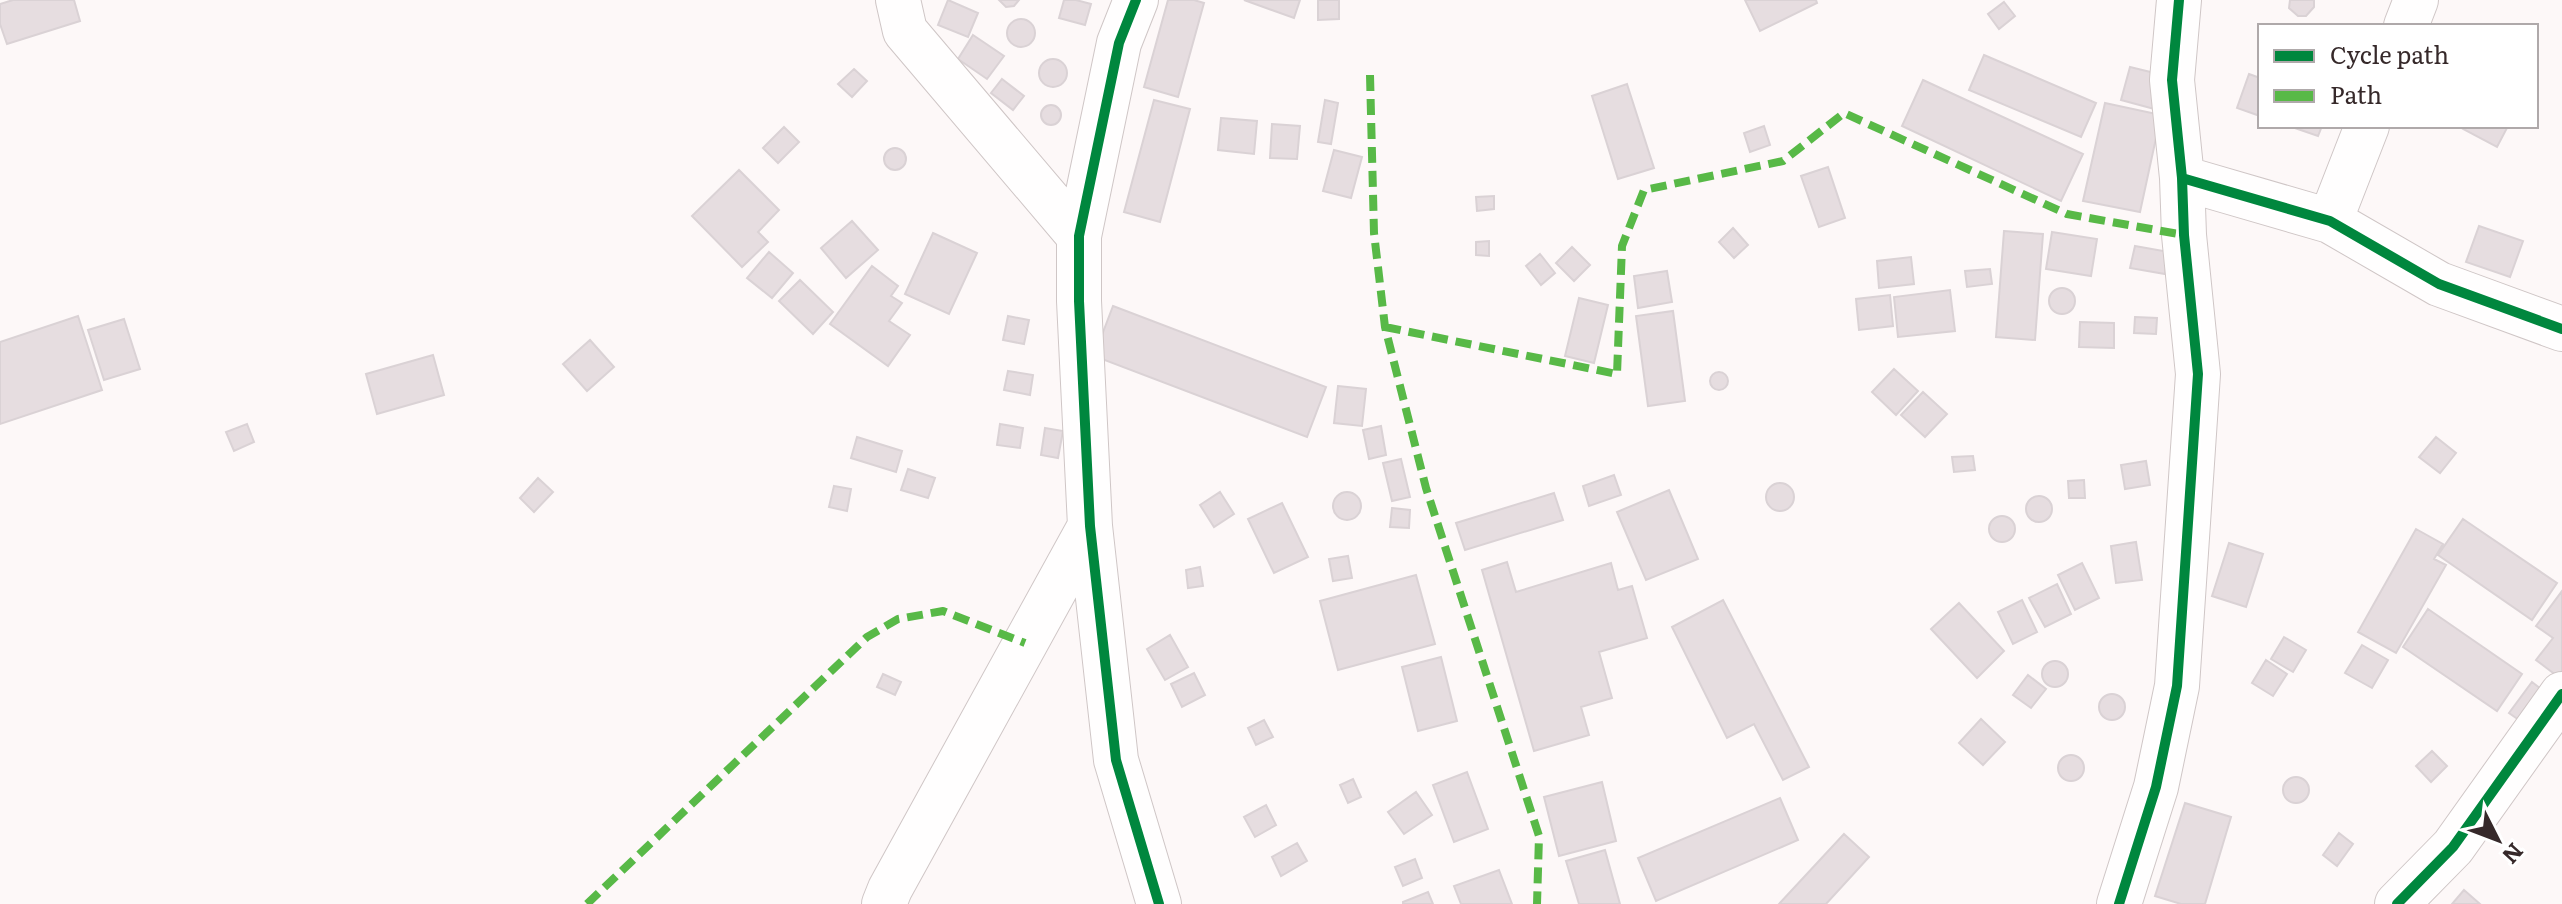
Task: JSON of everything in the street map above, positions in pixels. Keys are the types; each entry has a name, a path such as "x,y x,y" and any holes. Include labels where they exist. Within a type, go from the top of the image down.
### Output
{"street":[{"path":"898,0 905,31 1079,236"},
{"path":"1136,0 1119,43 1079,236 1079,301 1090,526 1116,760 1159,904"},
{"path":"2119,904 2156,787 2177,686 2198,374 2172,80 2179,0"},
{"path":"2407,24 2416,0"},
{"path":"2330,221 2366,128"},
{"path":"2182,178 2330,221 2439,284 2562,329"},
{"path":"884,904 1090,526"},
{"path":"2397,904 2453,847 2562,694"}],"building":[{"path":"13,0 74,0 80,21 7,44 0,24 0,4"},
{"path":"948,0 978,13 968,37 938,25"},
{"path":"999,0 1019,0 1014,6 1006,7"},
{"path":"1064,0 1091,4 1085,25 1059,18"},
{"path":"1168,0 1204,3 1178,97 1144,87"},
{"path":"1244,0 1300,0 1294,18"},
{"path":"1318,0 1339,0 1339,19 1318,20"},
{"path":"1745,0 1816,0 1817,3 1760,31"},
{"path":"2290,0 2314,0 2314,7 2306,16 2298,16 2289,8"},
{"path":"2004,2 2015,16 1999,29 1988,14"},
{"path":"1021,19 1031,23 1035,33 1031,43 1021,47 1011,43 1007,33 1011,23"},
{"path":"973,35 1004,56 987,79 958,59"},
{"path":"1984,55 2096,103 2081,137 1969,90"},
{"path":"1053,59 1063,63 1067,73 1063,83 1053,87 1043,83 1039,73 1043,63"},
{"path":"2130,67 2167,76 2158,110 2121,100"},
{"path":"854,69 867,81 852,97 838,84"},
{"path":"2249,74 2258,77 2258,115 2237,108"},
{"path":"1002,79 1024,96 1013,110 991,93"},
{"path":"1923,80 2083,154 2061,201 1902,126"},
{"path":"1627,84 1654,168 1618,179 1592,96"},
{"path":"1154,100 1190,109 1160,222 1124,212"},
{"path":"1325,100 1338,103 1331,144 1318,142"},
{"path":"2105,103 2161,115 2140,212 2083,201"},
{"path":"1051,105 1058,108 1061,115 1058,122 1051,125 1044,122 1041,115 1044,108"},
{"path":"1221,118 1257,121 1254,154 1218,150"},
{"path":"1272,124 1300,126 1297,159 1270,158"},
{"path":"1764,126 1770,145 1750,152 1744,133"},
{"path":"784,127 799,142 778,163 763,148"},
{"path":"2295,128 2321,128 2318,136"},
{"path":"2464,128 2507,128 2497,147"},
{"path":"895,148 903,151 906,159 903,167 895,170 887,167 884,159 887,151"},
{"path":"1334,150 1362,157 1351,198 1323,191"},
{"path":"1828,167 1845,218 1819,227 1801,176"},
{"path":"739,170 779,210 758,232 768,242 742,267 692,216"},
{"path":"1494,196 1494,209 1477,211 1476,197"},
{"path":"852,221 878,250 846,278 821,248"},
{"path":"2479,226 2523,241 2510,277 2466,262"},
{"path":"1733,228 1748,245 1734,258 1719,242"},
{"path":"2004,231 2043,234 2035,340 1996,337"},
{"path":"2052,232 2097,239 2091,276 2046,269"},
{"path":"933,233 977,253 949,314 905,294"},
{"path":"1489,241 1489,256 1476,255 1476,242"},
{"path":"2135,246 2169,252 2165,274 2130,268"},
{"path":"1572,247 1590,265 1574,281 1556,263"},
{"path":"769,252 793,273 772,298 747,278"},
{"path":"1540,254 1555,273 1541,285 1526,266"},
{"path":"1911,257 1914,284 1879,288 1877,261"},
{"path":"872,266 898,286 891,296 902,303 889,321 910,335 888,366 830,324"},
{"path":"1990,269 1992,284 1967,287 1965,271"},
{"path":"1667,271 1672,302 1638,308 1634,276"},
{"path":"800,280 833,312 813,334 779,301"},
{"path":"2062,288 2071,292 2075,301 2071,310 2062,314 2053,310 2049,301 2053,292"},
{"path":"1950,290 1955,331 1898,337 1894,297"},
{"path":"1890,295 1893,326 1859,330 1856,299"},
{"path":"1579,298 1608,305 1594,363 1565,356"},
{"path":"1113,306 1326,387 1307,437 1094,356"},
{"path":"1673,311 1685,401 1648,406 1636,316"},
{"path":"78,316 102,390 0,424 0,342"},
{"path":"1008,316 1029,320 1024,344 1003,340"},
{"path":"2135,317 2157,318 2156,334 2134,333"},
{"path":"124,319 140,369 104,380 88,330"},
{"path":"2080,322 2114,323 2114,348 2079,347"},
{"path":"590,340 614,367 587,391 563,364"},
{"path":"433,355 444,395 377,414 366,374"},
{"path":"1894,369 1918,391 1896,415 1872,392"},
{"path":"1008,371 1033,375 1030,395 1004,390"},
{"path":"1719,372 1728,381 1719,390 1710,381"},
{"path":"1338,386 1366,389 1362,426 1334,423"},
{"path":"1923,392 1947,414 1925,437 1901,415"},
{"path":"247,424 254,442 234,451 226,432"},
{"path":"1000,424 1023,428 1020,448 997,445"},
{"path":"1381,426 1386,455 1369,459 1363,430"},
{"path":"1045,428 1063,431 1058,458 1041,455"},
{"path":"857,437 902,451 896,472 851,458"},
{"path":"2436,437 2456,453 2440,473 2419,457"},
{"path":"1973,456 1975,470 1954,472 1952,457"},
{"path":"1401,459 1410,497 1392,501 1383,463"},
{"path":"2146,461 2150,485 2125,489 2121,465"},
{"path":"908,469 935,478 928,498 901,490"},
{"path":"1614,475 1621,495 1589,506 1583,486"},
{"path":"538,478 553,492 534,512 520,498"},
{"path":"2084,480 2085,498 2069,498 2068,481"},
{"path":"1780,483 1790,487 1794,497 1790,507 1780,511 1770,507 1766,497 1770,487"},
{"path":"834,486 851,489 847,511 829,507"},
{"path":"1669,490 1698,559 1646,580 1617,512"},
{"path":"1220,492 1234,514 1214,527 1200,505"},
{"path":"1347,492 1357,496 1361,506 1357,516 1347,520 1337,516 1333,506 1337,496"},
{"path":"1554,493 1563,520 1465,550 1456,523"},
{"path":"2039,496 2048,500 2052,509 2048,518 2039,522 2030,518 2026,509 2030,500"},
{"path":"1282,503 1308,557 1274,573 1248,519"},
{"path":"1392,508 1410,510 1409,528 1390,527"},
{"path":"2002,516 2011,520 2015,529 2011,538 2002,542 1993,538 1989,529 1993,520"},
{"path":"2463,519 2557,583 2532,620 2438,555"},
{"path":"2416,529 2443,544 2434,559 2446,565 2396,653 2358,632"},
{"path":"2136,542 2142,580 2116,583 2111,546"},
{"path":"2229,543 2263,554 2246,607 2212,596"},
{"path":"1348,556 1352,578 1333,581 1329,559"},
{"path":"1507,562 1516,592 1611,563 1618,590 1632,586 1647,638 1599,652 1612,698 1581,707 1589,735 1534,751 1482,570"},
{"path":"2082,563 2099,598 2075,610 2058,575"},
{"path":"1200,567 1203,586 1188,588 1186,570"},
{"path":"1416,575 1435,644 1338,670 1320,601"},
{"path":"2057,584 2071,614 2045,627 2029,598"},
{"path":"2562,591 2561,679 2536,660 2553,638 2536,626"},
{"path":"1723,600 1809,767 1783,780 1754,724 1727,738 1672,627"},
{"path":"2022,600 2037,632 2013,644 1998,612"},
{"path":"1959,603 2004,651 1977,678 1931,629"},
{"path":"2428,609 2522,674 2497,711 2403,647"},
{"path":"1170,635 1188,667 1165,680 1147,649"},
{"path":"2284,637 2306,650 2293,672 2271,659"},
{"path":"2362,645 2388,660 2372,688 2345,673"},
{"path":"1441,657 1457,721 1418,731 1402,667"},
{"path":"2266,660 2287,674 2273,696 2252,683"},
{"path":"2055,661 2064,665 2068,674 2064,683 2055,687 2046,683 2042,674 2046,665"},
{"path":"1194,673 1205,695 1182,707 1171,684"},
{"path":"883,674 901,682 895,695 877,687"},
{"path":"2028,675 2046,689 2031,708 2013,695"},
{"path":"2532,682 2549,695 2526,725 2509,713"},
{"path":"2112,694 2121,698 2125,707 2121,716 2112,720 2103,716 2099,707 2103,698"},
{"path":"1981,719 2005,742 1983,765 1959,743"},
{"path":"1264,720 1273,737 1256,745 1248,728"},
{"path":"2432,751 2447,766 2431,782 2416,766"},
{"path":"2071,755 2080,759 2084,768 2080,777 2071,781 2062,777 2058,768 2062,759"},
{"path":"1467,772 1488,829 1454,842 1433,785"},
{"path":"2296,777 2305,781 2309,790 2305,799 2296,803 2287,799 2283,790 2287,781"},
{"path":"1353,779 1361,797 1348,803 1340,785"},
{"path":"1602,782 1616,841 1559,856 1544,797"},
{"path":"1416,792 1432,815 1404,834 1388,812"},
{"path":"1780,798 1798,840 1656,901 1638,858"},
{"path":"2185,803 2231,817 2205,904 2181,904 2155,896"},
{"path":"1266,805 1276,825 1255,837 1244,817"},
{"path":"2339,833 2353,844 2337,866 2323,855"},
{"path":"1844,834 1869,857 1826,904 1779,904"},
{"path":"1297,843 1307,861 1281,876 1272,857"},
{"path":"1605,850 1620,904 1579,904 1566,861"},
{"path":"1415,859 1422,878 1403,886 1395,867"},
{"path":"1499,870 1512,904 1461,904 1454,886"},
{"path":"2464,890 2480,904 2452,904"},
{"path":"1428,892 1433,904 1403,904 1403,902"}],"marked path":[{"path":"1370,75 1374,233 1385,327 1426,488 1539,836 1537,904"},
{"path":"1385,327 1617,374 1622,246 1644,190 1783,161 1844,113 2067,214 2184,235"},
{"path":"587,904 867,637 898,619 943,611 1025,643"}],"cycle path":[{"path":"1136,0 1119,43 1079,236 1079,301 1090,526 1116,760 1159,904"},
{"path":"2119,904 2156,787 2177,686 2198,374 2172,80 2179,0"},
{"path":"2182,178 2330,221 2439,284 2562,329"},
{"path":"2397,904 2453,847 2562,694"}]}
